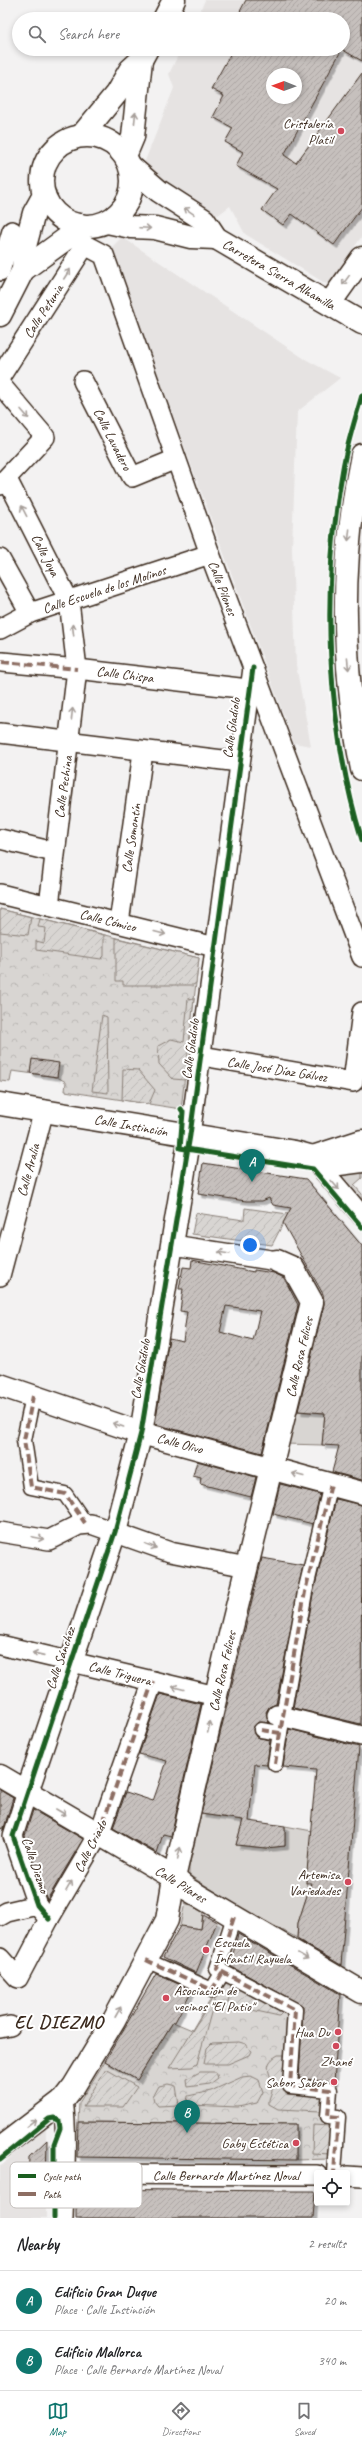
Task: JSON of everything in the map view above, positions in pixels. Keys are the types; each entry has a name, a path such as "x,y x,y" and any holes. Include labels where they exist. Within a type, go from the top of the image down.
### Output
{"main road":[{"path":"168,12 174,0"},
{"path":"82,136 116,94 130,70 143,56"},
{"path":"128,161 133,137 144,56"},
{"path":"23,270 67,238 83,232 107,222 124,208 129,198 133,177 128,161 110,141 100,136 82,136 67,139 50,153 42,173 44,195 56,214 83,232"},
{"name":"Carretera Sierra Alhamilla","path":"128,161 159,191 204,220 216,238 362,323"},
{"path":"0,315 23,270 24,250 14,230 34,213 44,195"},
{"name":"Carretera Sierra Alhamilla","path":"107,222 131,227 155,228 191,237 216,238"},
{"path":"330,303 362,258"},
{"path":"362,455 353,498 345,575 347,658 353,719 362,769"},
{"name":"Calle Instinción","path":"0,1104 44,1110 313,1156 340,1164 362,1161"},
{"name":"Calle Gladiolo","path":"115,1532 141,1433 190,1135"},
{"name":"Calle Instinción","path":"313,1156 362,1141"},
{"name":"Calle Rosa Felices","path":"0,2148 63,2100 87,2066 146,1960 166,1920 174,1878 246,1567 273,1468 312,1302 293,1268 277,1261"},
{"name":"Calle Olivo","path":"0,1385 141,1433 362,1493"},
{"name":"Calle Sánchez","path":"27,1792 115,1532"},
{"name":"Calle Pilares","path":"0,1776 174,1878 185,1888 362,1992"}],"street":[{"path":"0,271 14,230"},
{"name":"Calle Petunia","path":"0,377 83,232"},
{"name":"Calle Pilones","path":"83,232 104,255 210,554 362,957"},
{"name":"Calle Lavadero","path":"83,381 132,477 176,459"},
{"path":"0,384 45,437 4,482"},
{"name":"Calle Joya","path":"4,482 69,601 77,669"},
{"name":"Calle Escuela de los Molinos","path":"0,629 30,613 210,554"},
{"path":"0,559 30,613"},
{"name":"Calle Chispa","path":"2,662 77,669 248,689"},
{"name":"Calle Gladiolo","path":"190,1135 202,1056 248,689 253,668"},
{"name":"Calle Pechina","path":"49,906 54,852 77,669"},
{"path":"0,733 143,752 239,762"},
{"name":"Calle Somontín","path":"118,923 143,752"},
{"path":"0,839 54,852"},
{"name":"Calle Cómico","path":"0,894 215,947"},
{"name":"Calle José Díaz Gálvez","path":"202,1056 353,1082 362,1012"},
{"name":"Calle Aralia","path":"0,1276 44,1110"},
{"path":"313,1156 362,1216"},
{"name":"Calle Rosa Felices","path":"173,1245 277,1261"},
{"path":"33,1396 24,1440 31,1487 65,1494 86,1523 170,1552 246,1567"},
{"path":"275,1764 280,1721 305,1592 331,1484"},
{"path":"0,1532 49,1540 86,1523"},
{"name":"Calle Triguera","path":"0,1645 216,1696"},
{"name":"Calle Criado","path":"0,1958 18,1978 43,1912 99,1834 153,1681"},
{"path":"261,1730 280,1721 362,1736"},
{"name":"Calle Diezmo","path":"27,1792 13,1836 43,1912"},
{"path":"0,1916 7,1912 43,1912"},
{"path":"234,1917 217,1969 295,2010 290,2086 330,2090 328,2116 338,2116 334,2170"},
{"path":"146,1960 212,1990 223,1972"},
{"path":"63,2100 66,2123 64,2136 64,2162"},
{"name":"Calle Bernardo Martínez Noval","path":"142,2174 314,2175"},
{"path":"350,2176 362,2177"},
{"path":"63,2208 63,2218"}],"shaded area":[{"path":"205,0 362,0 362,236 328,285 245,234 230,206 218,215 141,171 174,88 169,74 178,56 350,56 350,12 199,12"},
{"path":"122,237 305,359 340,378 297,412 292,548 296,665 311,746 294,743 111,248"},
{"path":"46,2128 46,2162 10,2162 10,2208 46,2208 46,2218 0,2218 0,2166"}],"green space":[{"path":"0,909 199,958 181,1109 65,1091 66,1082 57,1077 12,1071 10,1082 0,1081"},
{"path":"0,909 31,917 28,935 0,932"},
{"path":"40,919 104,935 104,956 101,959 36,950 36,941 44,943 46,928 38,927"},
{"path":"116,938 199,958 196,983 193,985 123,985 123,981 116,981"},
{"path":"188,998 194,999 185,1080 173,1079 159,1064 158,1046 171,1039 184,1042"},
{"path":"102,1015 107,1017 108,1093 92,1091"},
{"path":"123,1069 138,1070 155,1090 149,1104 122,1100"},
{"path":"362,1171 362,1178 354,1185 362,1194 362,1205 337,1175"},
{"path":"245,1208 288,1214 272,1245 192,1234 196,1213 244,1220"},
{"path":"294,1411 325,1413 322,1445 286,1444"},
{"path":"201,1814 243,1820 236,1845 266,1848 285,1846 285,1826 312,1831 306,1883 309,1890 298,1923 297,1938 243,1909 189,1875 189,1867"},
{"path":"185,1903 203,1912 201,1929 180,1926"},
{"path":"230,1969 299,2008 294,2081 333,2084 329,2159 296,2160 296,2124 78,2122 79,2103 105,2061 137,2080 173,2022 192,2030 221,1981 226,1984"},
{"path":"231,1984 283,2012 279,2016 234,2006 228,2003"},
{"path":"217,1991 197,2064 192,2067 169,2068"},
{"path":"239,2042 246,2044 251,2051 249,2055 228,2064 204,2064 207,2048 212,2043"},
{"path":"278,2055 288,2055 286,2094 323,2096 321,2111 278,2109 269,2104 272,2084 268,2067 272,2059"},
{"path":"106,2069 137,2087 123,2107 83,2107"},
{"path":"200,2072 216,2072 218,2078 210,2084 187,2087 186,2079"},
{"path":"251,2076 259,2080 263,2092 257,2103 238,2107 189,2105 187,2103 188,2096 211,2091 242,2077"},
{"path":"168,2084 176,2086 179,2105 158,2106 153,2097 159,2086"},
{"path":"313,2125 331,2126 330,2154 312,2153"}],"building":[{"path":"246,0 362,0 362,61 350,54 350,12 240,12"},
{"path":"229,56 338,56 284,155 296,163 362,73 362,207 334,245 292,214 283,225 262,210 277,189 236,166 243,152 225,142 233,128 213,117 224,96 211,89"},
{"path":"32,1059 59,1063 57,1077 30,1073"},
{"path":"203,1163 306,1179 362,1246 362,1480 332,1472 339,1446 322,1445 325,1413 298,1411 324,1304 323,1294 283,1223 291,1208 273,1205 269,1198 262,1201 246,1201 198,1194"},
{"path":"192,1260 254,1272 254,1270 274,1273 284,1278 298,1305 262,1453 155,1424 169,1338 183,1341 187,1312 180,1311 183,1289 179,1289 183,1267 191,1268","holes":["226,1306 260,1311 253,1341 220,1332"]},
{"path":"197,1461 256,1477 251,1497 200,1484 201,1478 193,1476"},
{"path":"280,1484 320,1494 313,1524 273,1514"},
{"path":"336,1499 362,1505 361,1724 293,1708 313,1594"},
{"path":"262,1558 303,1565 276,1704 269,1707 266,1712 269,1723 258,1722 253,1729 256,1737 270,1740 267,1765 255,1764 249,1821 285,1826 285,1846 266,1848 236,1845 243,1820 201,1814"},
{"path":"160,1694 201,1704 171,1836 163,1834 157,1853 113,1828 126,1792 153,1801 159,1784 167,1761 139,1754"},
{"path":"289,1729 359,1747 341,1965 297,1939 298,1923 311,1883 306,1883 316,1770 283,1767"},
{"path":"0,1790 13,1798 4,1828 0,1829"},
{"path":"33,1810 83,1839 47,1900 25,1836"},
{"path":"203,1915 217,1922 196,1973 163,1957 180,1926 201,1929"},
{"path":"238,1934 340,1994 334,2083 299,2078 303,2006 230,1966"},
{"path":"156,1974 192,1990 175,2022 173,2022 137,2080 105,2061"},
{"path":"78,2122 296,2124 296,2160 77,2157"},
{"path":"47,2140 46,2162 29,2162 29,2157"},
{"path":"142,2190 314,2191 313,2218 76,2218 76,2208 142,2208"}],"marked path":[{"path":"2,662 77,669"},
{"path":"33,1396 24,1440 31,1487 65,1494 85,1523"},
{"path":"261,1730 280,1733 305,1592 331,1484"},
{"path":"99,1834 153,1681"},
{"path":"275,1764 280,1733"},
{"path":"234,1917 217,1969 295,2010 290,2086 330,2090 328,2116 338,2117 334,2170"},
{"path":"146,1960 212,1990 223,1972"}],"cycle path":[{"path":"362,395 345,459 336,514 330,608 334,703 350,795 362,840"},
{"path":"49,1919 37,1905 13,1836 115,1532 141,1433 190,1135 253,668"},
{"path":"181,1109 183,1112 180,1148 313,1169 362,1227"},
{"path":"0,2159 49,2119 54,2118 59,2121 60,2128 54,2144 54,2162"},
{"path":"54,2208 54,2218"}],"place":[{"name":"Cristalería Platil","path":"341,131"},
{"name":"Edificio Gran Duque","path":"252,1182"},
{"name":"Artemisa Variedades","path":"348,1882"},
{"name":"Escuela Infantil Rayuela","path":"206,1950"},
{"name":"Asociación de vecinos \"El Patio\"","path":"166,1998"},
{"name":"Hua Du","path":"338,2032"},
{"name":"Zhané","path":"336,2046"},
{"name":"Sabor Sabor","path":"334,2082"},
{"name":"Edificio Mallorca","path":"187,2133"},
{"name":"Gaby Estética","path":"296,2143"}],"district":[{"name":"EL DIEZMO","path":"59,2022"}]}
